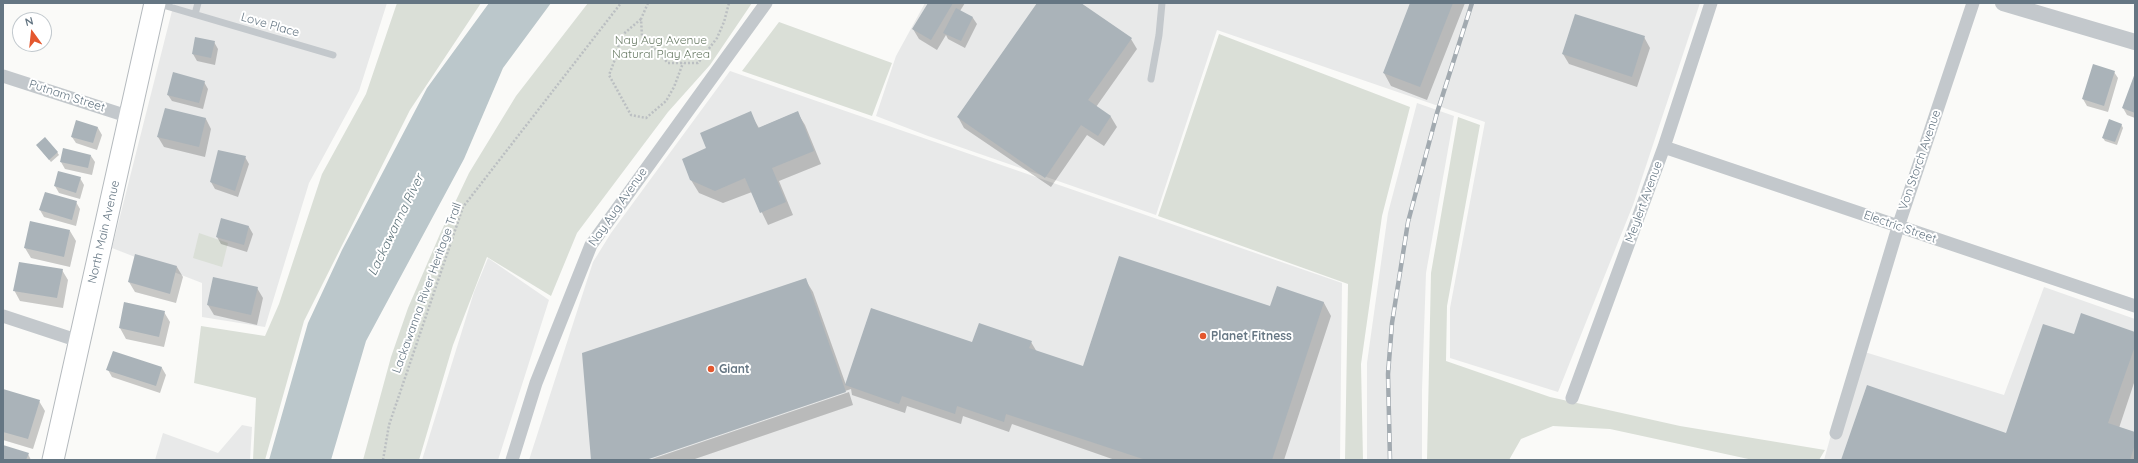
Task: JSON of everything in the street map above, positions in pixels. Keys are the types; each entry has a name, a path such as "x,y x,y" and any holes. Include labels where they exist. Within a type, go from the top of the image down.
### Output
{"main road":[{"name":"North Main Avenue","path":"53,460 156,3"}],"street":[{"name":"Nay Aug Avenue","path":"512,460 536,383 591,245 766,3"},
{"name":"Meylert Avenue","path":"1572,398 1664,148 1710,3"},
{"name":"Von Storch Avenue","path":"1836,433 1898,227 1973,3"},
{"path":"2003,3 2135,42"},
{"name":"Putnam Street","path":"3,76 130,117"},
{"name":"Electric Street","path":"1664,148 1898,227 2134,304"},
{"path":"3,316 79,341"}],"lane":[{"name":"Love Place","path":"156,3 333,55"},
{"path":"195,14 198,3"},
{"path":"1150,79 1159,35 1162,3"}],"path":[{"name":"Lackawanna River Heritage Trail","path":"383,460 389,426 463,207 621,3"},
{"path":"648,3 642,19 642,36 668,63 698,63 716,38 724,22 729,3"},
{"path":"642,19 620,37 617,54 609,74 631,115 646,118 666,101 674,87 683,63"}],"shaded area":[{"path":"174,3 387,3 359,91 309,183 265,327 202,317 202,283 112,248"},
{"path":"925,3 1700,3 1633,205 1558,392 1450,358 1450,308 1485,122 1217,30 1156,215 928,136 876,116 896,56"},
{"path":"730,71 1342,283 1340,460 529,460 593,262 611,233"},
{"path":"1417,103 1454,116 1426,273 1422,390 1422,460 1367,460 1367,363 1388,213"},
{"path":"488,258 549,300 498,460 422,460 474,292"},
{"path":"2044,287 2135,319 2135,460 1824,460 1855,349 2004,395"},
{"path":"242,425 252,427 250,460 155,460 163,433 218,453"}],"green space":[{"path":"397,3 481,3 410,110 304,321 265,460 253,460 256,398 194,383 201,326 265,336 279,304 322,174 366,94"},
{"name":"Nay Aug Avenue Natural Play Area","path":"588,3 752,3 710,65 668,112 577,233 551,296 487,257 453,345 419,460 363,460 391,357 408,308 440,234 469,173 516,96"},
{"path":"779,22 892,63 872,116 742,71"},
{"path":"1219,34 1410,107 1382,216 1361,364 1363,460 1345,460 1348,284 1158,216"},
{"path":"1458,117 1480,125 1447,306 1446,361 1550,397 1680,426 1825,450 1819,460 1753,460 1610,429 1553,426 1521,439 1509,460 1427,460 1431,273"},
{"path":"199,233 228,243 222,267 193,258"}],"water":[{"name":"Lackawanna River","path":"489,3 551,3 503,68 464,159 366,341 331,460 269,460 308,323 342,250 427,88"}],"building":[{"path":"928,3 953,3 931,40 912,29"},
{"path":"1037,3 1081,3 1132,38 1088,100 1111,116 1098,136 1081,125 1045,178 957,117"},
{"path":"1410,3 1453,3 1420,87 1383,73"},
{"path":"956,8 973,17 961,41 943,33"},
{"path":"1575,14 1645,36 1632,77 1562,54"},
{"path":"195,37 215,41 211,58 192,54"},
{"path":"2093,64 2115,71 2104,106 2082,99"},
{"path":"173,72 205,81 199,103 167,95"},
{"path":"2135,73 2135,113 2122,108"},
{"path":"165,108 206,118 199,147 157,137"},
{"path":"751,111 758,128 798,111 814,151 772,168 786,202 760,213 745,178 715,191 690,180 682,159 706,148 700,133"},
{"path":"2109,119 2122,124 2115,142 2102,138"},
{"path":"76,120 98,127 93,143 71,137"},
{"path":"45,137 58,152 49,160 36,145"},
{"path":"63,148 91,155 88,168 60,162"},
{"path":"218,150 246,156 235,191 210,182"},
{"path":"58,171 81,177 76,193 54,186"},
{"path":"45,192 77,201 72,220 39,210"},
{"path":"221,218 249,226 244,245 216,237"},
{"path":"30,221 70,230 64,257 24,248"},
{"path":"135,254 177,266 170,294 128,282"},
{"name":"Planet Fitness","path":"1119,256 1270,306 1277,286 1324,302 1272,460 1146,460 1006,414 1004,422 957,406 955,414 902,396 899,404 845,385 871,308 972,342 979,323 1032,341 1029,348 1083,366"},
{"path":"19,262 63,269 57,298 13,291"},
{"path":"213,277 258,287 251,315 207,305"},
{"name":"Giant","path":"806,278 846,392 646,460 591,460 582,353"},
{"path":"124,302 165,311 159,337 119,328"},
{"path":"2081,313 2135,332 2135,346 2108,423 2135,432 2135,444 2130,460 1841,460 1867,385 2006,433 2043,324 2074,334"},
{"path":"113,351 162,367 156,386 106,370"},
{"path":"3,389 40,400 28,439 3,432"},
{"path":"3,445 29,453 26,460 3,460"}],"railway":[{"path":"1390,460 1388,374 1392,323 1408,222 1437,113 1472,3"}],"place":[{"name":"Planet Fitness","path":"1203,336"},
{"name":"Giant","path":"711,369"}]}
